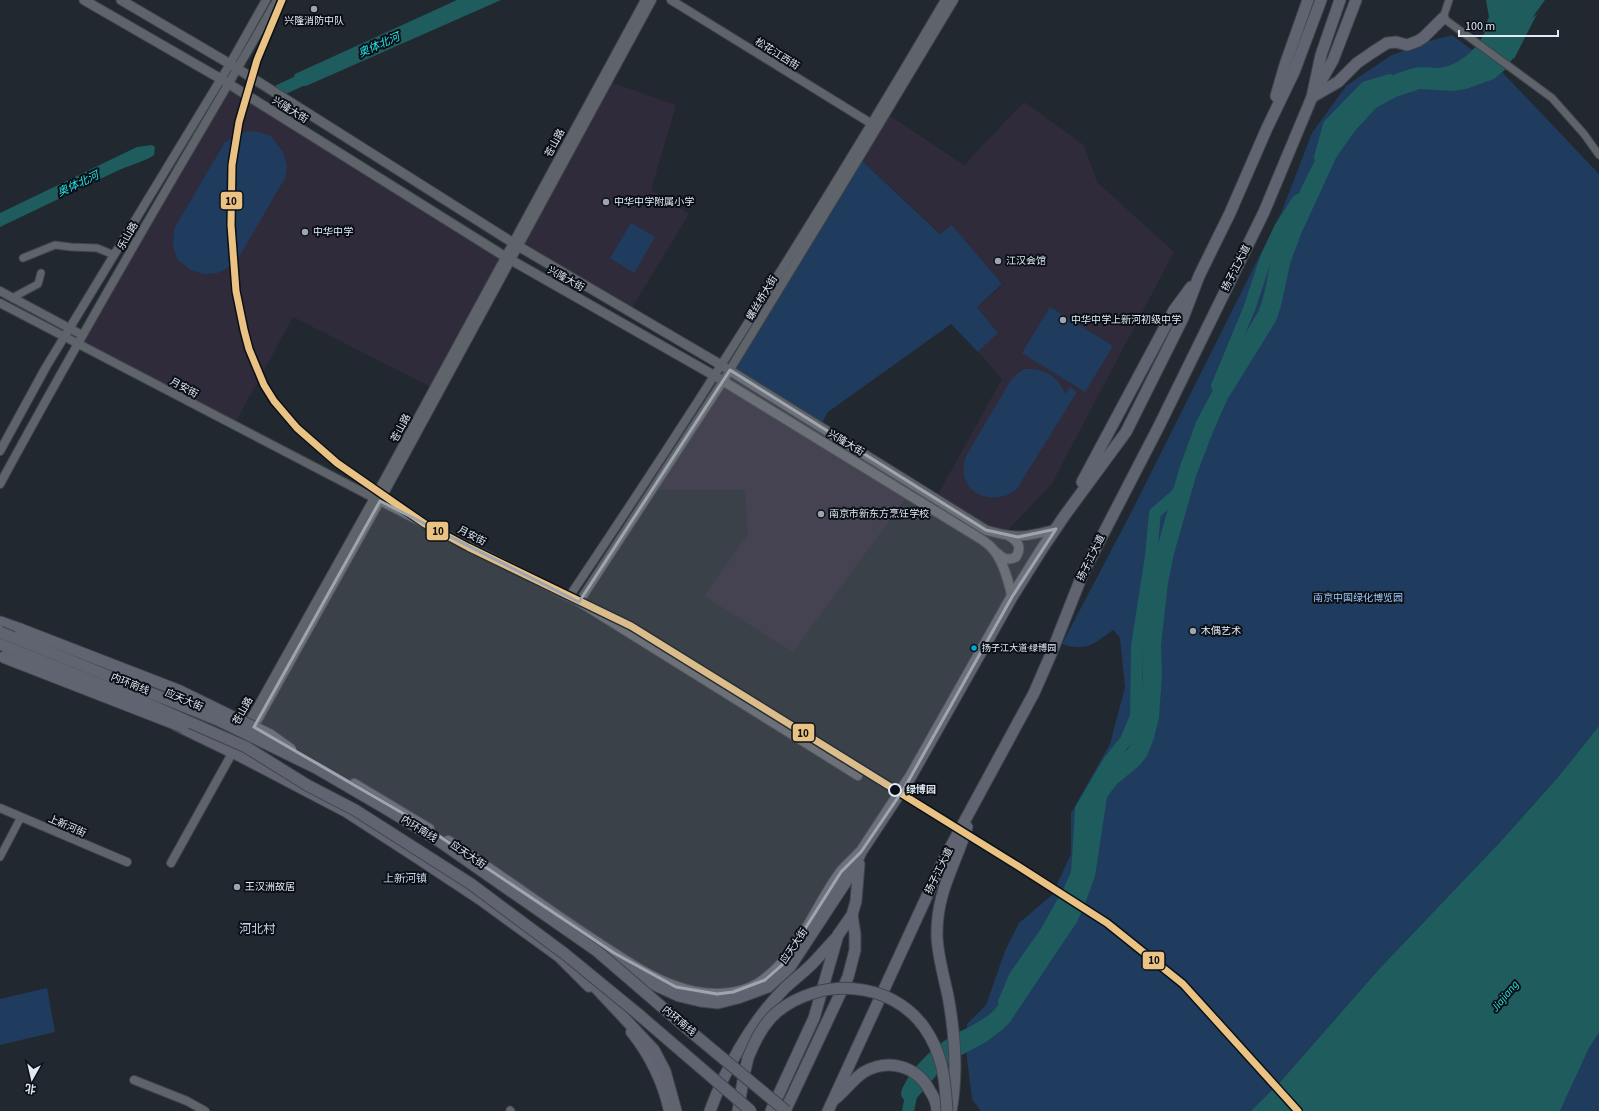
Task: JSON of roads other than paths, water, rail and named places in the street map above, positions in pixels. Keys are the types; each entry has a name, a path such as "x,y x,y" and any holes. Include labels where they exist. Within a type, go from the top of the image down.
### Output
{"highway":[{"path":"1267,128 1285,65 1308,0"},
{"path":"1065,514 1126,432 1183,318 1199,276 1230,214 1267,128 1294,72 1321,0"},
{"name":"扬子江大道","path":"828,1111 944,859 1034,693 1083,573 1159,426 1264,212 1312,97 1321,54 1340,0"},
{"path":"1312,97 1333,60 1356,0"},
{"path":"1312,97 1338,82 1357,63 1387,43 1396,42 1407,45 1418,41 1424,38 1444,18"},
{"path":"597,951 644,980 679,996 700,1001 718,1003 754,993 768,987 790,967 851,874 861,852 904,787 1012,597 1065,514 1174,310 1199,276"},
{"path":"0,623 20,629 180,691 270,735 316,768"},
{"name":"内环南线","path":"0,632 220,721 316,768 436,840 597,951 785,1111"},
{"name":"内环南线","path":"0,644 138,699 246,747 307,785 355,810 471,884 565,954 637,1013 751,1111"},
{"path":"1,654 211,738 307,785"},
{"path":"951,1111 954,1094 953,1026 937,937 939,906 942,891 962,843 975,802"},
{"path":"710,1111 715,1096 744,1040 755,1024 784,989 812,963 838,935 852,915 856,900 861,852"},
{"path":"785,1111 848,977 855,950 855,934 852,915"},
{"path":"771,1111 814,1018 838,935"},
{"path":"565,954 654,1050 665,1072 670,1108"},
{"path":"738,1111 748,1058 755,1040 776,1013 790,1003 816,991 854,988 871,992 894,1001 910,1012 923,1026 932,1040 940,1058 945,1080 947,1111"},
{"path":"833,1101 856,1078 872,1068 889,1066 907,1068 920,1076 927,1084 936,1101 937,1111"},
{"path":"765,1094 792,1111"}],"main road":[{"name":"兴隆大街","path":"84,0 225,82 508,258 723,381 976,536 992,548 1003,567 1012,597"},
{"name":"兴隆大街","path":"121,0 230,64 516,244 730,370 986,530 1018,537 1056,529"},
{"path":"1295,39 1304,0"},
{"path":"992,548 1004,559 1011,560 1016,558 1020,548 1014,539 1008,536"},
{"name":"应天大街","path":"0,623 249,728 373,794 418,822 572,926 642,970 676,987 697,992 717,994 733,992 750,987 765,980 782,965 841,872 861,852"},
{"path":"1,654 136,705 236,754 346,812 411,853 479,899 559,957 609,1006 638,1041 655,1069 670,1108"}],"street":[{"name":"乐山路","path":"0,484 77,343 225,82 230,64 266,0"},
{"name":"乐山路","path":"0,451 64,337 114,255 225,82 238,69 277,0"},
{"name":"苍山路","path":"516,244 645,0"},
{"name":"苍山路","path":"171,864 236,754 508,258 652,0"},
{"name":"松花江西街","path":"671,0 872,124"},
{"name":"螺丝桥大街","path":"569,597 632,504 721,365 872,124 945,0"},
{"name":"螺丝桥大街","path":"579,602 730,370 954,0"},
{"path":"1449,0 1444,18 1552,98 1584,134 1599,155"},
{"path":"23,258 54,245 97,248 114,255"},
{"path":"12,298 38,284 41,273"},
{"path":"0,292 82,335"},
{"name":"月安街","path":"0,303 579,602 858,776"},
{"name":"上新河街","path":"0,808 127,862"},
{"path":"0,857 21,817"},
{"path":"134,1080 187,1101 205,1111"}],"water":[{"path":"457,0 501,0 306,86 291,85 295,74"},
{"path":"1486,0 1545,0 1532,18 1537,14 1514,59 1513,58 1506,69 1494,79 1466,89 1453,91 1420,89 1396,97 1376,108 1354,132 1336,158 1301,234 1290,264 1281,306 1276,321 1227,400 1196,476 1174,554 1168,583 1161,645 1162,674 1159,718 1154,738 1147,756 1140,765 1117,784 1107,797 1095,876 1077,922 1010,1022 986,1042 956,1058 941,1070 916,1099 910,1103 904,1100 901,1096 902,1088 922,1059 947,1039 986,1017 999,1004 1048,931 1072,886 1077,871 1087,796 1104,768 1128,749 1136,731 1140,715 1143,675 1143,645 1149,580 1179,469 1196,422 1259,310 1272,257 1278,241 1320,151 1345,112 1367,89 1392,75 1414,68 1446,67 1460,60 1472,51 1485,32 1483,31 1489,17"},
{"path":"152,145 155,147 154,155 151,157 119,170 0,227 0,213 137,147"},
{"name":"Jiajiang","path":"1599,726 1599,1033 1590,1046 1560,1111 1251,1111 1281,1081 1380,968 1502,840 1559,776"}],"waterway":[{"name":"奥体北河","path":"280,90 304,79"},
{"path":"1320,157 1329,125 1366,87 1390,80"},
{"path":"1217,386 1249,309 1266,258 1280,228 1298,200"},
{"path":"1004,1002 1015,976 1046,932 1069,891 1077,873 1081,809 1109,761 1126,740 1136,716 1137,646 1151,556 1155,513 1177,494 1180,488"},
{"path":"908,1111 914,1087"}],"place":[{"name":"兴隆消防中队","path":"314,9"},
{"name":"中华中学附属小学","path":"606,202"},
{"name":"中华中学","path":"305,232"},
{"name":"江汉会馆","path":"998,261"},
{"name":"中华中学上新河初级中学","path":"1063,320"},
{"name":"南京市新东方烹饪学校","path":"821,514"},
{"name":"木偶艺术","path":"1193,631"},
{"name":"扬子江大道·绿博园","path":"974,648"},
{"name":"绿博园","path":"895,790"},
{"name":"王汉洲故居","path":"237,887"}],"district":[{"name":"上新河镇","path":"405,878"},
{"name":"河北村","path":"257,929"}],"park label":[{"name":"南京中国绿化博览园","path":"1358,598"}]}
